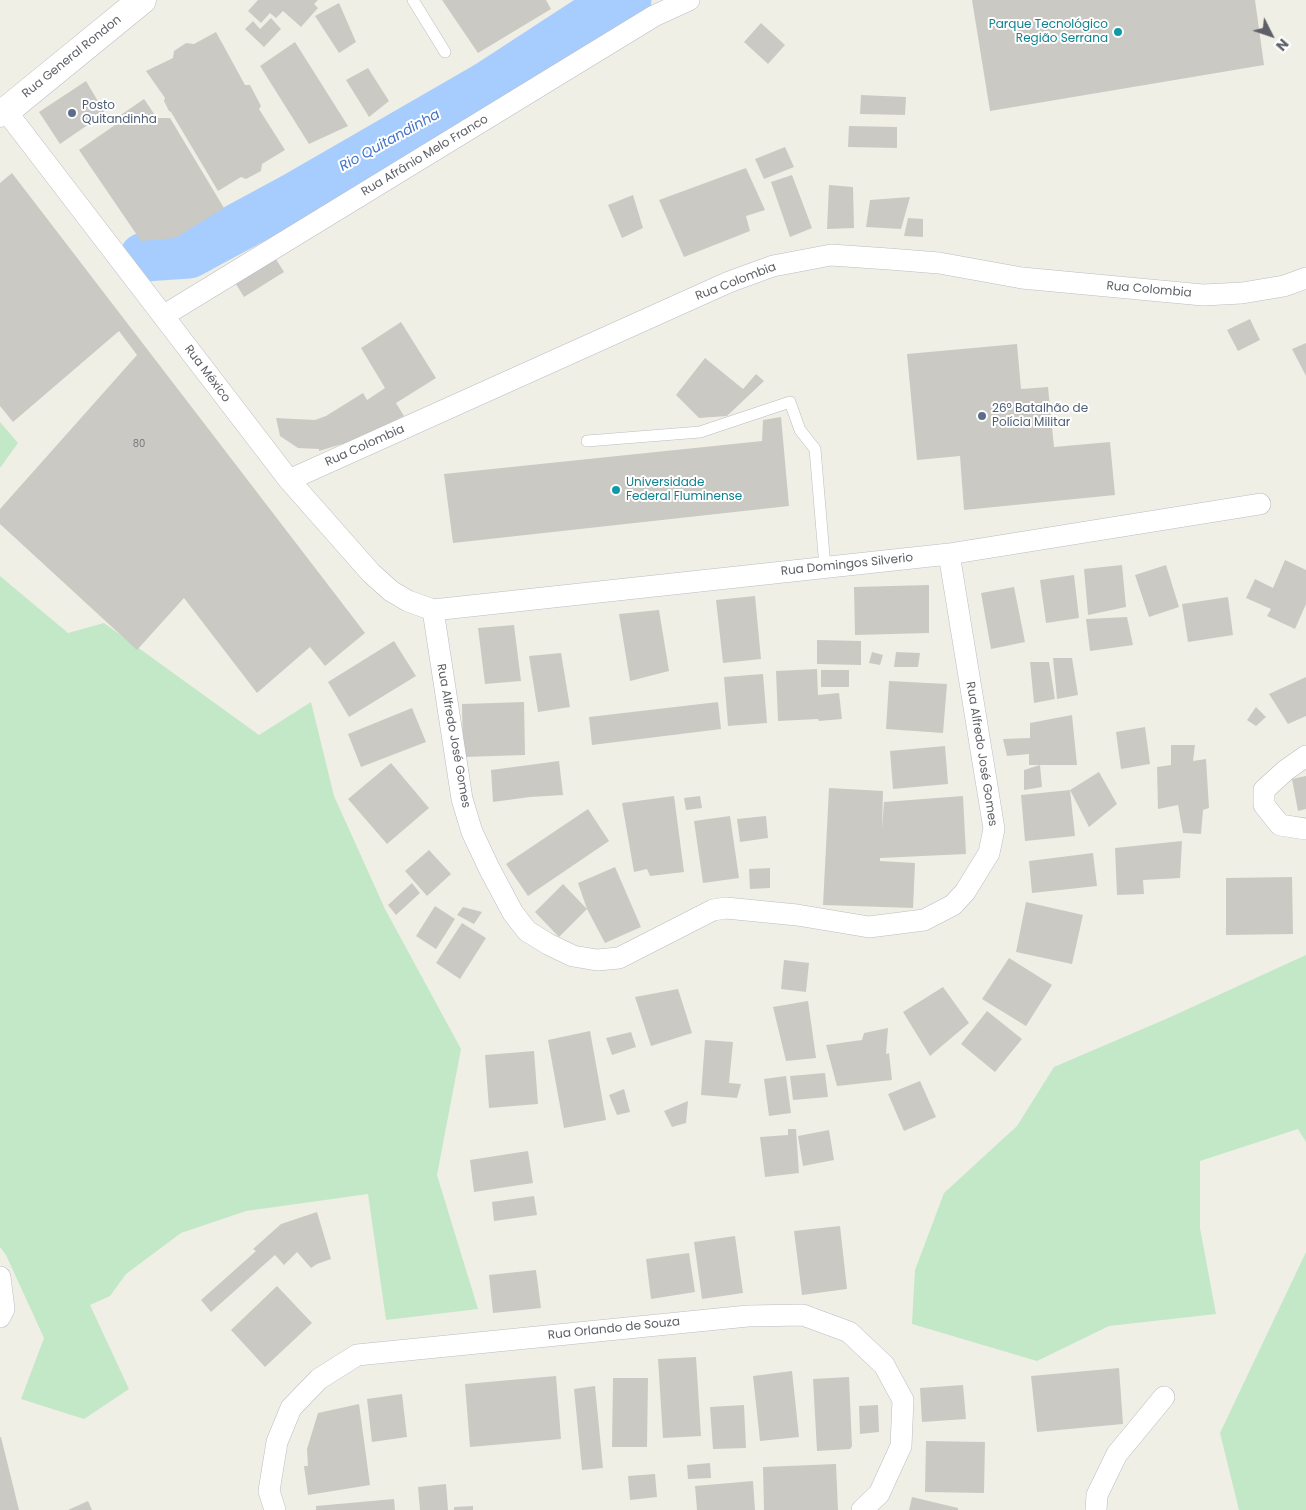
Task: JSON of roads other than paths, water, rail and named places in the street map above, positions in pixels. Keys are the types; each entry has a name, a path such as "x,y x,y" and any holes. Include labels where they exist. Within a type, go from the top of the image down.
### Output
{"main road":[{"name":"Rua General Rondon","path":"3,112 136,3"}],"street":[{"name":"Rua Afrânio Melo Franco","path":"163,316 654,16 688,0"},
{"name":"Rua México","path":"3,112 289,480 371,574 390,591 408,602 432,610"},
{"name":"Rua Colombia","path":"289,480 729,282 773,266 831,255 939,263 1022,278 1203,295 1242,293 1284,286 1306,278"},
{"name":"Rua Domingos Silverio","path":"432,610 949,554 1260,504"},
{"name":"Rua Alfredo José Gomes","path":"432,610 462,799 472,832 490,870 513,913 527,931 573,956 597,960 618,958 713,910 726,908 797,915 869,927 924,920 953,905 965,892 989,853 994,830 949,554"},
{"path":"1306,756 1286,770 1264,790 1264,805 1280,825 1306,829"},
{"path":"0,1277 4,1310 0,1317"},
{"name":"Rua Orlando de Souza","path":"274,1510 270,1491 277,1442 291,1408 319,1379 357,1355 748,1316 803,1315 849,1332 884,1365 903,1400 901,1446 878,1494 862,1510"},
{"path":"1096,1510 1097,1495 1117,1454 1164,1397"}],"lane":[{"path":"413,0 445,52"},
{"path":"587,441 700,432 790,402 800,430 814,449 825,567"}],"waterway":[{"name":"Rio Quitandinha","path":"144,257 189,254 298,195 487,86 599,13 627,0"}],"place":[{"name":"Parque Tecnológico Região Serrana","path":"1118,32"},
{"name":"Posto Quitandinha","path":"72,113"},
{"name":"26º Batalhão de Polícia Militar","path":"982,416"},
{"name":"Universidade Federal Fluminense","path":"616,490"}]}
